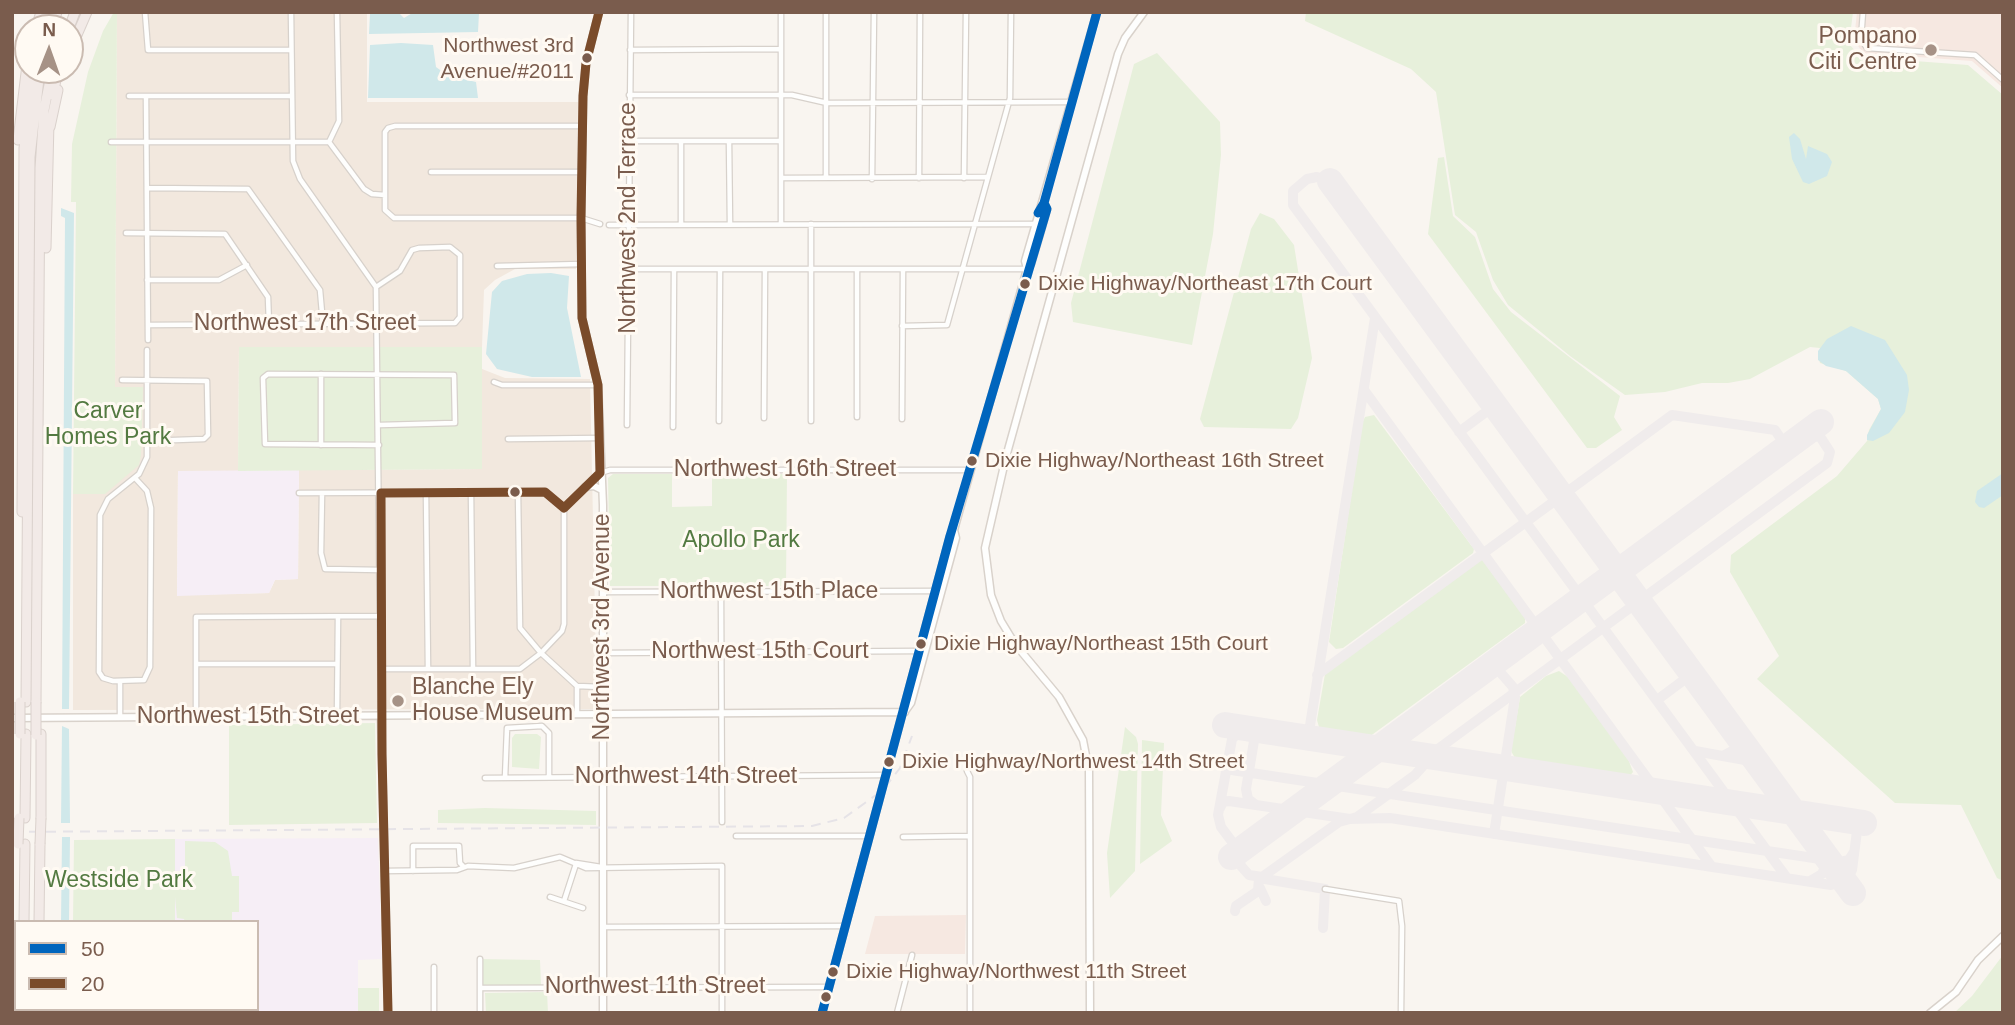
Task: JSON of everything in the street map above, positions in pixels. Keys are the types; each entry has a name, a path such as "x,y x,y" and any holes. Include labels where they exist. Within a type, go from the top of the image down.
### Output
{"highway":[{"path":"23,200 18,171 19,120 24,84"},
{"path":"31,702 23,200 25,127 32,84"},
{"path":"31,702 29,164 38,84"},
{"path":"18,920 30,818 41,154 49,84"},
{"path":"24,920 30,818 30,734 48,132 56,84"},
{"path":"48,132 60,84"},
{"path":"29,844 34,920"},
{"path":"29,844 39,920"}],"street":[{"path":"145,12 148,50 291,50"},
{"path":"291,12 292,161 300,179 376,287 379,325 381,716 388,1013"},
{"path":"329,142 339,121 337,12"},
{"name":"Northwest 3rd Avenue","path":"599,12 586,63 581,218 582,318 598,385 602,490 603,1013"},
{"name":"Northwest 2nd Terrace","path":"627,425 631,12"},
{"path":"781,12 781,224"},
{"path":"826,12 827,178"},
{"path":"872,179 874,12"},
{"path":"919,178 920,12"},
{"path":"964,178 966,12"},
{"path":"902,326 947,325 1009,102 1011,12"},
{"path":"1027,269 1025,261 1035,224 1044,203 1097,12"},
{"path":"1090,1013 1089,771 1083,740 1059,697 1015,643 1001,621 986,568 986,542 1006,457 1118,54 1125,38 1144,12"},
{"path":"1863,12 1861,38 1867,48 1975,55 2003,80"},
{"path":"630,50 780,49"},
{"path":"629,95 781,96 827,103 1073,102"},
{"path":"129,96 291,96"},
{"path":"146,96 148,340"},
{"path":"582,126 395,125 388,128 385,132 387,215 394,218 581,218 600,224"},
{"path":"628,141 781,141"},
{"path":"729,141 730,223"},
{"path":"111,142 329,142"},
{"path":"329,142 364,189 372,194 385,195"},
{"path":"681,142 681,224"},
{"path":"431,172 582,172"},
{"path":"781,178 986,177"},
{"path":"147,188 248,190 320,290 323,324"},
{"path":"822,1013 905,712 918,651 1027,269 1031,264 1042,226 1046,209 1044,203"},
{"path":"811,224 811,421"},
{"path":"608,225 1035,224"},
{"path":"126,233 225,234 268,297 268,325"},
{"name":"Northwest 17th Street","path":"148,325 379,325 455,323 460,317 457,250 419,247 412,250 400,271 376,287"},
{"path":"497,266 582,264"},
{"path":"147,280 219,280 247,265"},
{"path":"629,270 1027,269"},
{"path":"673,427 674,270"},
{"path":"719,421 720,270"},
{"path":"764,418 765,270"},
{"path":"857,270 857,417"},
{"path":"902,419 903,270"},
{"path":"135,478 146,491 152,508 150,667 144,680 120,681 103,678 99,672 99,521 101,510 108,499 135,478 147,457 148,350"},
{"path":"321,374 321,445"},
{"path":"379,445 265,444 265,375 454,375 456,423 380,425"},
{"path":"122,380 207,381 208,435 204,439 147,441"},
{"path":"494,382 502,385 598,385"},
{"path":"508,439 600,438"},
{"name":"Northwest 16th Street","path":"600,473 610,470 971,470"},
{"path":"381,669 520,669 541,653 562,631 564,624 564,508 600,473"},
{"path":"585,487 594,486 602,490"},
{"path":"426,492 428,669"},
{"path":"471,492 473,668"},
{"path":"518,492 520,628 541,653 577,686 602,687"},
{"path":"299,493 545,492 564,508"},
{"path":"322,493 321,553 325,569 380,570"},
{"path":"905,712 911,703 949,565 956,538 954,530"},
{"name":"Northwest 15th Place","path":"603,592 935,591"},
{"path":"721,593 719,713 722,822"},
{"path":"195,717 196,617 381,616"},
{"path":"337,716 338,617"},
{"name":"Northwest 15th Court","path":"602,653 918,651"},
{"path":"196,664 337,664"},
{"path":"120,681 120,718"},
{"path":"577,686 578,715"},
{"name":"Northwest 15th Street","path":"12,718 905,712"},
{"path":"505,778 507,728 542,726 546,729 549,777"},
{"path":"967,771 970,777 970,1013"},
{"name":"Northwest 14th Street","path":"485,778 887,775"},
{"path":"736,836 870,836"},
{"path":"903,837 970,836"},
{"path":"413,871 413,846 459,846 460,863 463,866"},
{"path":"384,871 457,870 463,866 514,869 560,857 586,868 722,866 722,1013"},
{"path":"564,901 576,863"},
{"path":"1325,889 1399,901 1402,926 1401,1013"},
{"path":"550,897 583,908"},
{"path":"603,927 846,926"},
{"path":"1930,1013 1956,992 1978,960 2003,936"},
{"path":"897,1013 912,955"},
{"path":"480,959 480,1013"},
{"path":"434,967 434,1013"},
{"name":"Northwest 11th Street","path":"480,988 722,985 829,987"}],"shaded area":[{"path":"117,12 367,12 367,102 578,102 576,269 515,269 495,280 484,290 482,347 239,347 238,471 178,471 177,595 269,593 275,580 298,579 299,470 482,469 482,369 505,378 590,379 597,709 73,710 73,494 105,494 115,388"},
{"name":"Pompano Citi Centre","path":"1857,12 2003,12 2003,88 1972,61 1863,53 1854,40"},
{"path":"299,470 298,579 275,580 269,593 177,596 178,471"},
{"path":"378,838 382,959 358,960 358,1013 175,1013 259,1011 259,920 175,920 175,839"},
{"path":"966,915 965,954 865,954 875,916"}],"green space":[{"name":"Carver Homes Park","path":"114,12 117,12 115,387 143,387 141,455 139,465 105,494 73,494 76,202 71,202 72,144 88,72 103,31"},
{"path":"1306,12 1853,12 1849,44 1861,57 1968,65 2003,95 2003,881 1997,878 1961,805 1895,803 1757,679 1779,656 1730,572 1731,555 1837,476 1867,441 1869,430 1881,409 1878,399 1846,371 1820,363 1820,348 1810,347 1750,379 1728,383 1702,383 1665,392 1625,395 1570,356 1508,305 1493,280 1476,232 1455,215 1436,92 1411,69 1305,21"},
{"path":"1157,53 1220,122 1221,155 1213,234 1192,345 1073,322 1071,303 1134,64"},
{"path":"1444,157 1453,216 1475,237 1493,289 1511,312 1620,396 1614,417 1622,430 1596,448 1587,448 1428,234 1438,158"},
{"path":"1260,213 1274,219 1294,245 1312,358 1298,418 1291,429 1204,427 1200,419 1251,229"},
{"path":"239,347 482,347 482,469 238,471"},
{"path":"1374,415 1474,549 1473,553 1343,648 1336,649 1329,642 1362,423 1365,417"},
{"name":"Apollo Park","path":"613,474 672,474 672,507 712,506 712,474 787,474 786,586 610,586 608,478"},
{"path":"1478,560 1483,560 1525,617 1525,623 1369,737 1323,730 1319,727 1317,720 1325,674"},
{"path":"1559,671 1571,679 1627,756 1633,772 1629,777 1515,758 1511,751 1520,697 1546,676"},
{"path":"375,723 377,823 229,825 229,725"},
{"path":"1125,727 1136,737 1138,744 1135,871 1110,898 1107,853"},
{"path":"515,734 537,734 541,737 539,769 512,767 512,738"},
{"path":"1142,740 1164,743 1161,815 1172,841 1140,864"},
{"path":"485,808 596,811 596,825 438,823 438,810"},
{"name":"Westside Park","path":"175,839 175,890 177,871 183,871 185,866 185,841 215,842 228,851 232,876 239,876 239,912 232,912 232,920 184,920 177,918 175,897 175,920 73,920 74,840"},
{"path":"2003,955 2003,1013 1954,1013 1972,996"},
{"path":"477,959 540,960 541,985 477,985"},
{"path":"358,988 379,988 379,1013 358,1013"},
{"path":"547,992 548,1013 486,1013 485,993"}],"water":[{"path":"398,12 404,18 414,12 479,13 478,32 369,34 370,14"},
{"path":"370,45 433,45 436,67 447,75 476,82 478,98 368,98"},
{"path":"1794,133 1800,139 1806,159 1808,146 1827,154 1832,162 1827,176 1809,184 1803,182 1792,159 1789,137"},
{"path":"61,208 74,213 69,709 62,709 65,218 61,216"},
{"path":"551,273 569,276 567,308 581,377 532,377 497,369 486,354 492,292 502,281 527,274"},
{"path":"1851,326 1885,340 1907,375 1909,390 1905,412 1889,433 1873,441 1867,440 1867,435 1881,409 1878,399 1846,371 1826,366 1818,360 1818,351 1827,339"},
{"path":"2003,473 2003,495 1984,508 1979,507 1975,502 1977,491"},
{"path":"62,726 69,729 70,823 61,823"},
{"path":"62,837 70,837 69,920 61,920"}],"taxiway":[{"path":"1330,181 1317,177 1307,179 1293,191 1293,205 1787,878"},
{"path":"1308,738 1375,318"},
{"path":"1364,390 1712,867"},
{"path":"1459,432 1494,406"},
{"path":"1317,675 1672,415 1775,430 1783,442 1776,456"},
{"path":"1245,847 1239,857 1241,866 1249,875 1262,877 1339,822 1357,817 1415,775 1438,749 1827,463 1830,452 1821,438 1812,434 1799,439"},
{"path":"1493,664 1513,687 1515,697 1494,834"},
{"path":"1657,700 1692,674"},
{"path":"1239,851 1221,827 1218,815 1232,739 1239,732 1252,729"},
{"path":"1256,805 1248,799 1246,789 1254,741 1260,733 1266,731"},
{"path":"1723,756 1736,749 1737,735"},
{"path":"1695,751 1756,762"},
{"path":"1225,769 1840,862 1849,860 1854,852"},
{"path":"1220,808 1223,802 1229,801 1350,819 1390,818 1831,885 1844,882 1852,870 1857,831 1846,820"},
{"path":"1810,881 1822,874 1828,860"},
{"path":"1235,911 1236,906 1258,891 1259,878 1325,889 1323,928"},
{"path":"1260,888 1266,901"}],"runway":[{"path":"1330,181 1853,893"},
{"path":"1231,857 1821,422"},
{"path":"1225,725 1864,823"}],"railway":[{"path":"12,832 812,826 844,818 883,790 900,768 912,736"}],"transit line":[{"name":"20","path":"388,1013 382,754 381,493 545,492 564,508 600,473 598,385 582,318 581,218 583,96 586,63 599,12"},
{"name":"50","path":"1038,213 1044,203 1097,12"},
{"name":"50","path":"822,1013 950,536 1047,209 1044,203"}],"place":[{"name":"Pompano Citi Centre","path":"1931,50"},
{"name":"Northwest 3rd Avenue/#2011","path":"587,58"},
{"name":"Dixie Highway/Northeast 17th Court","path":"1025,284"},
{"name":"Dixie Highway/Northeast 16th Street","path":"972,461"},
{"name":"Dixie Highway/Northeast 15th Court","path":"921,644"},
{"name":"Blanche Ely House Museum","path":"398,701"},
{"name":"Dixie Highway/Northwest 14th Street","path":"889,762"},
{"name":"Dixie Highway/Northwest 11th Street","path":"833,972"}]}
